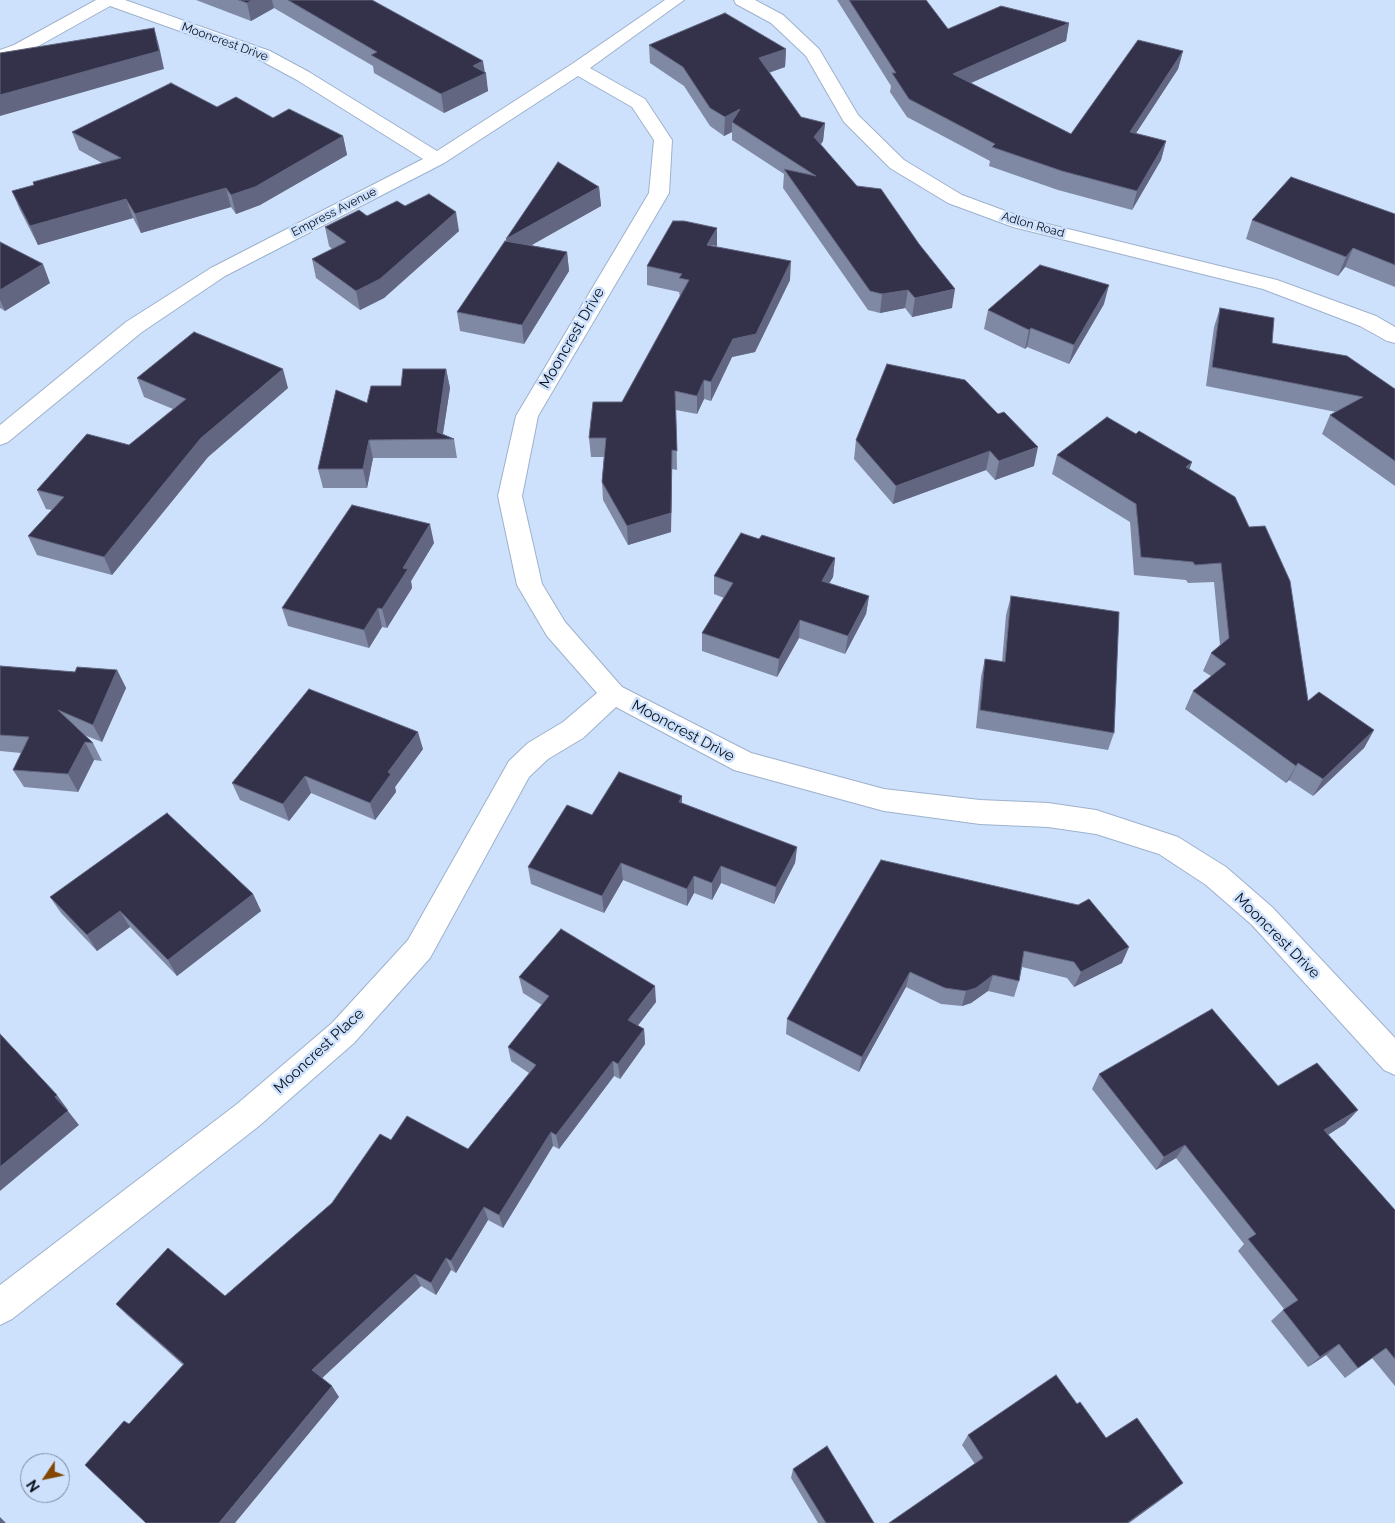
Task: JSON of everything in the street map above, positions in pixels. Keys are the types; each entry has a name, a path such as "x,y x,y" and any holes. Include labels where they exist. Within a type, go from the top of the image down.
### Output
{"street":[{"name":"Mooncrest Drive","path":"109,0 264,55 303,76 437,159"},
{"path":"0,56 20,49 109,0"},
{"name":"Empress Avenue","path":"0,437 134,327 218,272 437,159 578,68 676,0"},
{"name":"Adlon Road","path":"742,0 777,19 813,52 851,118 897,164 955,199 1020,223 1270,284 1368,321 1395,336"},
{"name":"Mooncrest Drive","path":"578,68 639,103 662,140 659,193 527,416 510,496 530,585 556,629 613,694 744,762 884,800 980,812 1048,815 1096,822 1168,845 1216,876 1262,916 1395,1060"},
{"name":"Mooncrest Place","path":"0,1306 248,1115 342,1033 419,949 519,769 538,751 573,730 613,694"}],"building":[{"path":"239,0 252,0 247,3"},
{"path":"288,0 372,0 483,61 473,66 486,73 441,94 371,55 377,52"},
{"path":"849,0 926,0 948,29 1001,6 1069,23 953,74 1071,134 1138,40 1183,51 1130,132 1166,141 1137,191 1062,171 992,147 995,144 909,99 892,73 896,73"},
{"path":"725,13 786,49 759,58 801,117 825,123 814,137 857,186 881,189 919,244 955,289 915,298 908,290 882,294 870,291 784,169 816,176 732,122 740,109 725,117 710,108 683,67 649,45"},
{"path":"154,28 159,51 0,95 0,53"},
{"path":"171,83 217,107 236,97 273,118 289,109 343,136 255,187 231,195 226,188 135,214 126,199 30,226 12,191 34,185 33,182 121,158 72,132"},
{"path":"558,162 599,187 506,239"},
{"path":"1291,177 1395,214 1395,265 1353,248 1346,257 1252,220"},
{"path":"429,194 456,212 380,279 356,291 312,259 346,242 325,227 359,210 367,216 397,201 405,206"},
{"path":"673,221 684,221 717,228 707,245 791,261 756,334 733,339 711,382 704,380 697,396 675,391 677,451 672,450 671,513 627,526 602,482 606,438 589,438 593,402 622,402 689,280 679,278 682,274 647,266"},
{"path":"505,241 567,252 522,325 457,312"},
{"path":"0,242 43,264 0,290"},
{"path":"1040,265 1109,285 1074,345 1031,328 1029,330 988,310"},
{"path":"1220,308 1274,318 1272,343 1347,356 1395,389 1395,461 1330,415 1363,397 1212,367"},
{"path":"194,332 283,369 201,438 104,557 28,536 64,497 37,490 87,434 129,445 186,399 137,378"},
{"path":"887,364 965,380 998,414 1004,412 1038,447 999,461 990,451 896,486 856,440"},
{"path":"403,369 446,369 437,432 454,439 369,440 363,469 318,469 336,390 367,403 371,386 401,386"},
{"path":"1107,417 1136,434 1139,431 1192,462 1186,467 1235,497 1249,527 1265,526 1290,581 1308,701 1319,692 1374,730 1323,779 1298,763 1296,766 1193,691 1226,664 1211,653 1229,638 1221,563 1195,565 1193,562 1141,557 1136,504 1057,455"},
{"path":"352,505 430,524 403,568 408,569 382,609 378,608 364,630 282,608"},
{"path":"741,533 759,539 762,535 835,558 822,581 869,596 848,636 800,620 779,659 702,633 733,583 714,576"},
{"path":"1011,596 1119,612 1114,733 980,710 985,659 1005,662"},
{"path":"0,666 75,672 77,667 117,670 93,725 58,710 93,743 85,742 68,774 13,770 29,737 0,735"},
{"path":"309,689 418,732 388,772 391,774 370,803 305,776 283,804 232,783"},
{"path":"619,772 682,796 679,802 797,847 776,887 721,866 712,883 694,876 687,889 621,863 602,896 528,867 567,805 592,815"},
{"path":"167,813 253,894 168,960 120,911 87,935 50,897"},
{"path":"881,860 1078,905 1089,899 1129,947 1081,972 1074,962 1024,951 1019,981 993,975 976,988 966,991 945,988 910,972 862,1057 787,1019"},
{"path":"561,929 655,986 628,1020 644,1029 618,1064 613,1061 556,1135 551,1132 499,1215 484,1207 451,1261 446,1258 431,1283 415,1274 312,1370 332,1386 219,1523 146,1523 85,1465 124,1421 129,1424 184,1364 116,1304 168,1248 225,1296 332,1203 380,1134 391,1140 407,1116 468,1149 536,1065 508,1047 549,996 519,977"},
{"path":"1212,1009 1278,1086 1317,1063 1358,1110 1324,1130 1395,1210 1395,1359 1386,1348 1358,1368 1339,1344 1320,1357 1283,1310 1298,1300 1248,1239 1256,1234 1185,1145 1164,1157 1099,1074"},
{"path":"0,1034 57,1095 55,1097 68,1111 0,1167"},
{"path":"1056,1375 1077,1404 1080,1402 1106,1438 1137,1418 1183,1483 1127,1523 889,1523 983,1458 968,1435"},
{"path":"827,1446 874,1523 826,1523 793,1469"}]}
